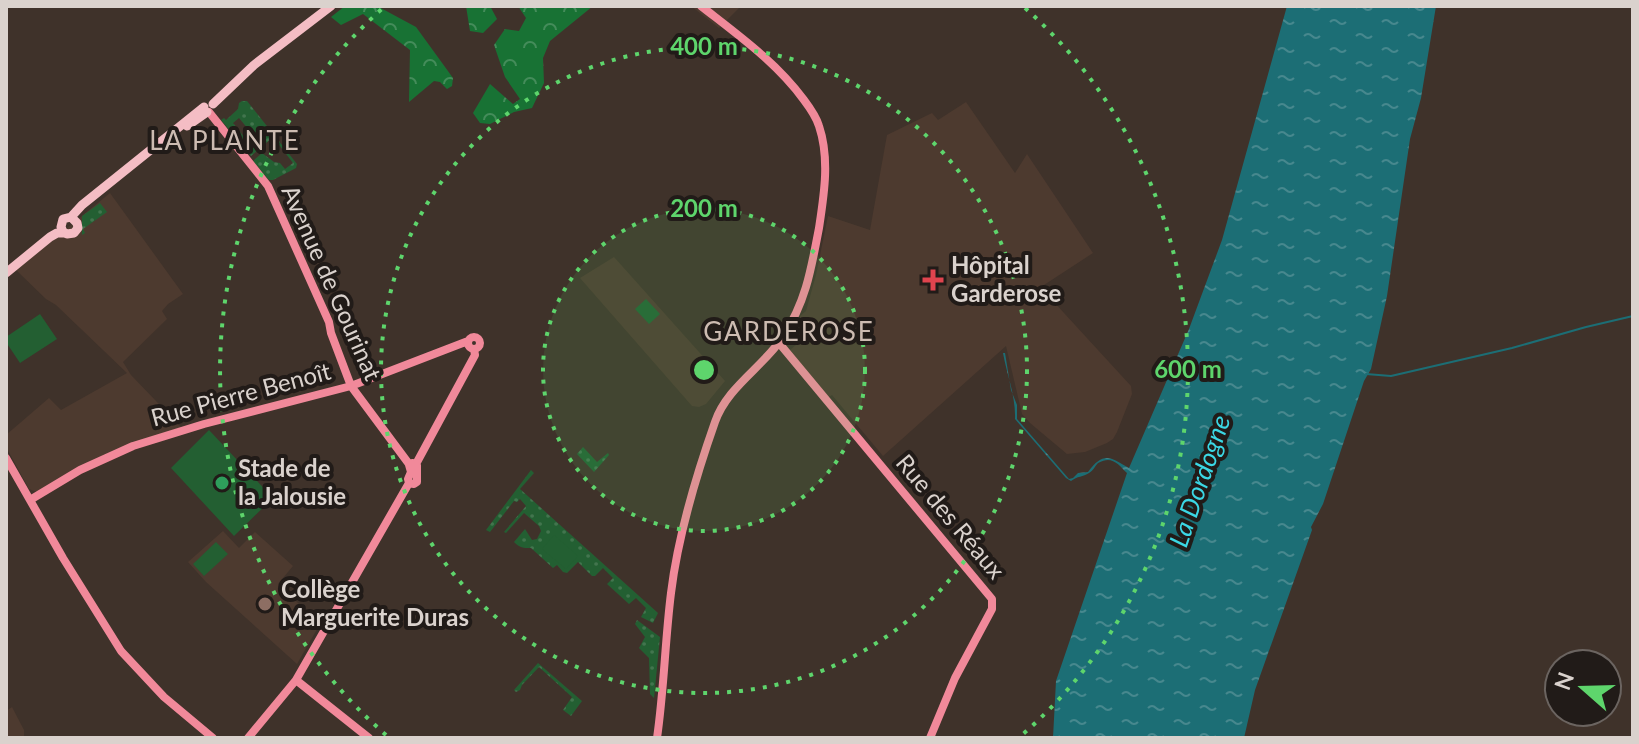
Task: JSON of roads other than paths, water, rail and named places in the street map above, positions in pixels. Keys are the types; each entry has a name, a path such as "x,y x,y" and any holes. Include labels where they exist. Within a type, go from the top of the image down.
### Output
{"main road":[{"path":"6,270 47,233 63,230 74,233 74,221 85,209 210,111 254,65 331,6"},
{"path":"63,230 63,219 74,221"}],"street":[{"path":"657,738 673,579 714,422 733,392 779,343 800,307 812,267 825,182 822,135 814,114 788,79 701,6"},
{"name":"Avenue de Gourinat","path":"210,111 268,186 324,310 351,386 413,464"},
{"name":"Rue des Réaux","path":"779,343 992,599 992,609 955,678 930,738"},
{"name":"Rue Pierre Benoît","path":"30,500 80,470 133,446 272,405 351,386 471,345 475,355 413,464"},
{"path":"6,458 121,651 156,689 213,738"},
{"path":"248,738 296,680 409,483 417,482 413,464"},
{"path":"296,680 369,738"}],"water":[{"name":"La Dordogne","path":"1287,6 1436,6 1421,98 1410,139 1387,296 1371,369 1364,381 1323,504 1311,527 1255,690 1244,738 1053,738 1056,681 1127,473 1107,460 1098,463 1087,474 1071,481 1066,478 1015,419 1013,394 1017,419 1069,479 1078,473 1088,472 1103,458 1129,468 1189,329 1222,240"}],"waterway":[{"path":"1366,374 1391,376 1633,316"}],"place":[{"name":"Hôpital Garderose","path":"933,280"},
{"name":"Stade de la Jalousie","path":"222,483"},
{"name":"Collège Marguerite Duras","path":"265,604"}],"district":[{"name":"LA PLANTE","path":"225,141"},
{"name":"GARDEROSE","path":"789,332"}]}
